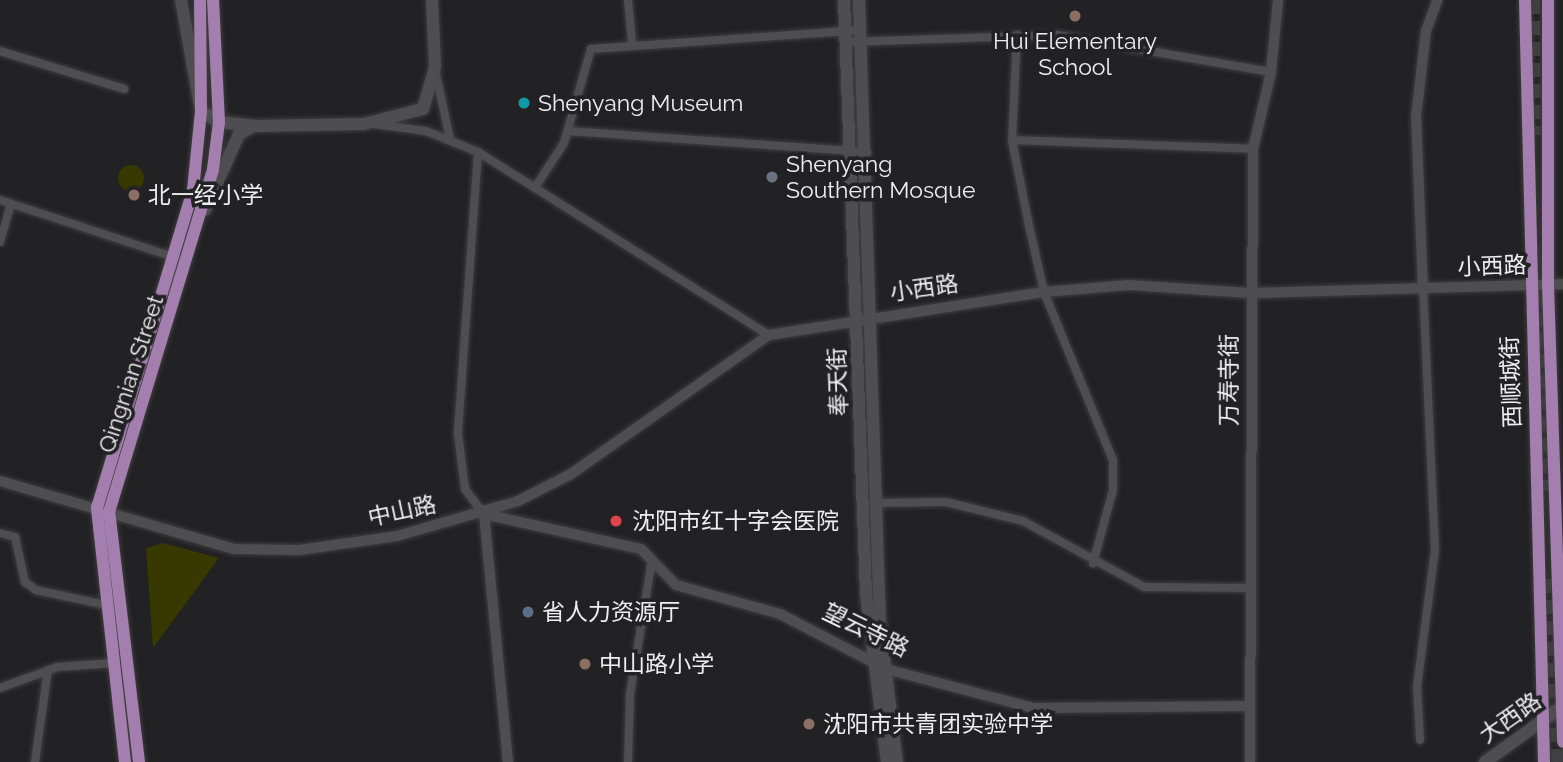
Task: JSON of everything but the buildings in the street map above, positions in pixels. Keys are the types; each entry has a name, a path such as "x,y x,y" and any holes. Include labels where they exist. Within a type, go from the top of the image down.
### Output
{"main road":[{"path":"181,0 201,111 219,122 255,125 364,124 423,109 435,67 432,0"},
{"name":"Qingnian Street","path":"125,762 106,605 103,510 193,190 201,111 200,0"},
{"name":"Qingnian Street","path":"139,762 103,510 203,214 219,122 213,0"},
{"name":"奉天街","path":"844,0 886,668 897,762"},
{"name":"奉天街","path":"859,0 867,152 864,318 873,662 887,762"},
{"name":"西顺城街","path":"1525,0 1529,285 1544,762"},
{"name":"西顺城街","path":"1548,0 1548,285 1563,742"},
{"path":"203,214 239,134 255,125"},
{"name":"大西路","path":"1485,762 1560,708"}],"street":[{"path":"628,0 632,43"},
{"name":"万寿寺街","path":"1250,762 1250,293 1253,149 1271,72 1278,0"},
{"path":"1420,740 1417,687 1435,550 1416,117 1426,31 1437,0"},
{"path":"1017,35 1012,140 1044,292 1113,460 1113,490 1093,563"},
{"path":"537,186 568,131 585,56 591,49 632,43 861,36 1057,35 1271,72"},
{"path":"0,51 124,89"},
{"path":"435,67 450,139"},
{"path":"364,124 450,139 478,152 537,186 769,335"},
{"path":"568,131 867,152"},
{"path":"1012,140 1253,149"},
{"path":"478,152 458,434 465,489 484,514 508,762"},
{"path":"0,200 176,258"},
{"path":"0,242 11,204"},
{"name":"小西路","path":"769,335 864,318 1044,292 1129,285 1250,293 1563,284"},
{"name":"中山路","path":"0,481 234,549 299,550 484,514 570,474 769,335"},
{"path":"875,503 985,509 1023,521 1093,563 1144,587 1250,588"},
{"name":"望云寺路","path":"484,514 641,549 676,585 780,614 886,668 1034,708 1250,706"},
{"path":"0,533 15,537 25,582 36,590 106,605"},
{"path":"628,762 630,694 652,560"},
{"path":"0,688 48,670 114,663"},
{"path":"35,762 48,670"}],"shaded area":[{"path":"131,165 140,169 144,178 140,187 131,191 122,187 118,178 122,169"},
{"path":"163,543 219,558 153,648 146,548"}],"tunnel":[{"path":"1533,0 1534,135"},
{"path":"1543,291 1549,491"},
{"path":"1545,579 1550,726"},
{"path":"1557,728 1558,762"}],"place":[{"name":"Hui Elementary School","path":"1075,16"},
{"name":"Shenyang Museum","path":"524,103"},
{"name":"Shenyang Southern Mosque","path":"772,177"},
{"name":"北一经小学","path":"134,195"},
{"name":"沈阳市红十字会医院","path":"616,521"},
{"name":"省人力资源厅","path":"528,612"},
{"name":"中山路小学","path":"585,664"},
{"name":"沈阳市共青团实验中学","path":"809,724"}]}
